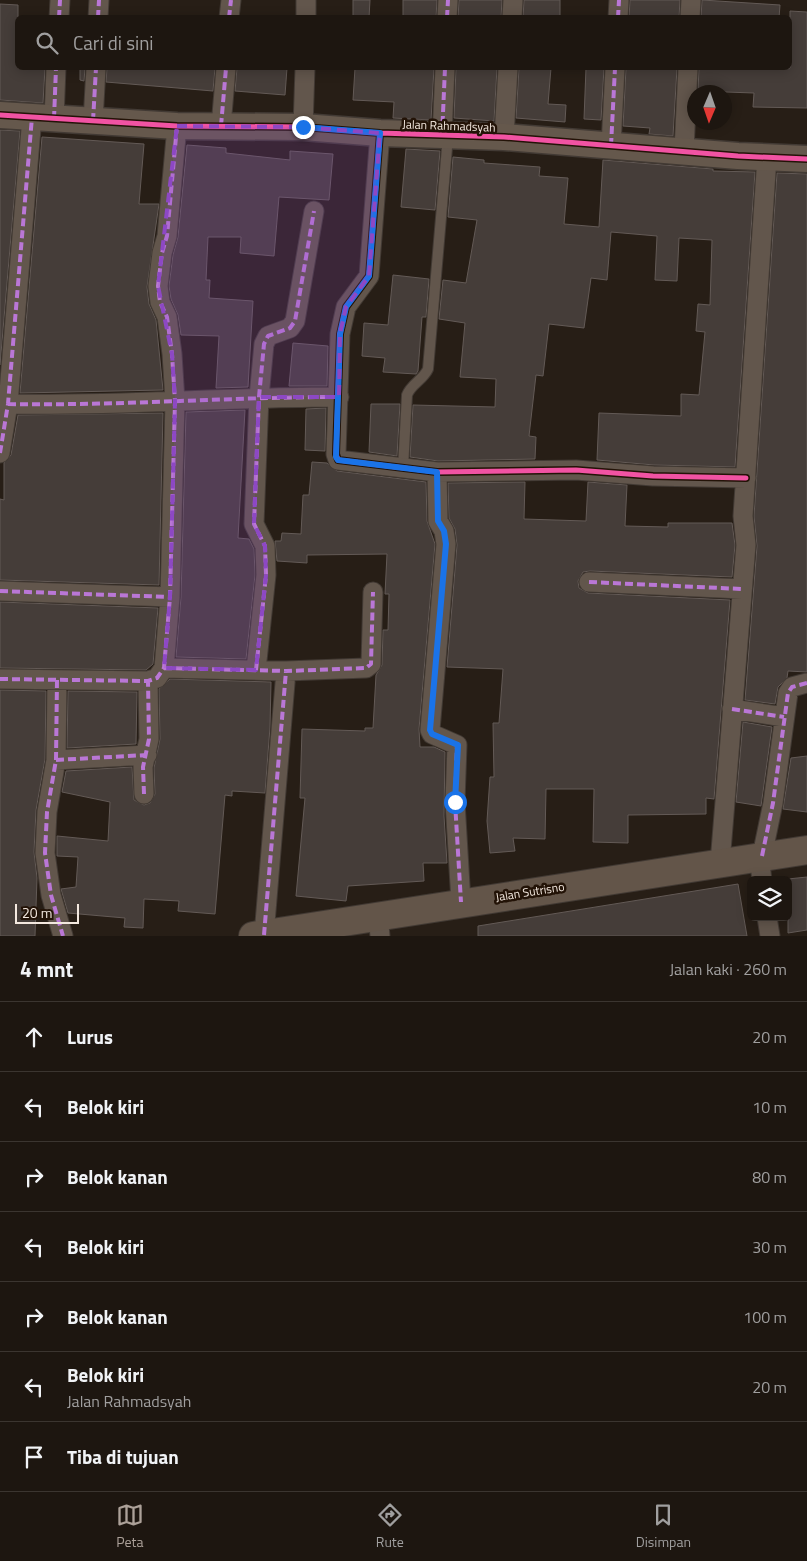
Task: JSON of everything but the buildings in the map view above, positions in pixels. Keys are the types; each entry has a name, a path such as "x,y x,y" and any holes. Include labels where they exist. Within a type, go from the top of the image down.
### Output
{"main road":[{"name":"Jalan Sutrisno","path":"259,935 379,925 460,902 720,863 761,864 807,850"}],"street":[{"path":"59,15 60,0"},
{"path":"98,15 99,0"},
{"path":"230,15 231,0"},
{"path":"306,0 306,15"},
{"path":"447,15 448,0"},
{"path":"512,15 513,0"},
{"path":"618,15 619,0"},
{"path":"690,15 691,0"},
{"path":"0,453 8,404 43,118 55,70"},
{"path":"93,121 96,70"},
{"path":"221,126 226,70"},
{"path":"303,127 304,70"},
{"path":"445,70 445,136"},
{"path":"504,137 508,70"},
{"path":"611,146 615,70"},
{"path":"684,150 688,70"},
{"name":"Jalan Rahmadsyah","path":"0,116 177,126 303,127 380,133 504,137 807,159"},
{"path":"0,678 148,681 157,678 164,668 170,598 174,401 172,354 167,317 160,302 158,286 162,253 167,236 177,126"},
{"path":"380,133 369,276 346,307 340,334 336,454 338,460 437,472 576,470 653,476 746,478"},
{"path":"720,863 746,545 743,516 767,157"},
{"path":"256,670 266,575 265,546 254,524 259,397 265,339 290,328 295,321 314,211"},
{"path":"8,404 84,405 259,397 339,397"},
{"path":"437,472 438,521 444,531 446,544 430,730 432,734 458,745 455,802 460,902"},
{"path":"589,582 742,588"},
{"path":"0,591 170,598"},
{"path":"164,668 286,671 369,666 373,592"},
{"path":"259,935 286,671"},
{"path":"57,680 56,760 47,812 45,853 51,895 63,936"},
{"path":"144,794 143,767 149,739 148,681"},
{"path":"761,864 773,804 784,717 790,689 807,683"},
{"path":"732,709 784,717"},
{"path":"56,760 146,755"},
{"path":"768,921 770,936"}],"lane":[{"path":"403,468 407,396 409,390 428,369 445,136"}],"highlighted area":[{"path":"177,126 303,127 380,133 369,276 346,307 340,334 339,397 259,397 254,524 265,546 266,575 256,670 164,668 170,597 175,401 172,354 158,286"}],"marked path":[{"path":"59,15 60,0"},
{"path":"98,15 99,0"},
{"path":"229,15 231,0"},
{"path":"447,15 448,0"},
{"path":"618,15 619,0"},
{"path":"54,119 56,70"},
{"path":"93,121 96,70"},
{"path":"221,126 226,70"},
{"path":"442,136 445,70"},
{"path":"611,146 615,70"},
{"path":"0,453 8,404 32,117"},
{"path":"0,679 148,681 157,678 164,668 170,597 175,401 167,317 160,302 158,286 162,253 167,236 177,126"},
{"path":"256,670 266,575 265,546 254,524 259,397 264,344 268,336 290,328 295,321 314,211"},
{"path":"8,404 91,404 339,397"},
{"path":"437,472 438,521 444,531 446,544 430,730 432,734 457,745 455,802 461,902"},
{"path":"589,582 742,589"},
{"path":"0,591 170,597"},
{"path":"164,668 286,671 366,668 371,664 373,592"},
{"path":"264,935 286,671"},
{"path":"57,680 56,760 47,812 45,853 51,895 63,936"},
{"path":"144,794 143,767 149,739 148,681"},
{"path":"762,856 773,803 788,693 792,687 807,683"},
{"path":"732,709 784,717"},
{"path":"56,760 147,755"}],"cycle path":[{"path":"0,115 177,126 303,127 380,133 504,137 738,156 807,159"},
{"path":"380,133 369,276 346,307 340,334 336,454 338,460 437,472 576,470 653,476 746,478"}],"route":[{"path":"303,127 380,133 369,276 359,292 352,297 346,307 340,334 336,457 338,460 437,472 438,521 444,531 446,544 430,730 432,734 458,745 455,802"}]}
